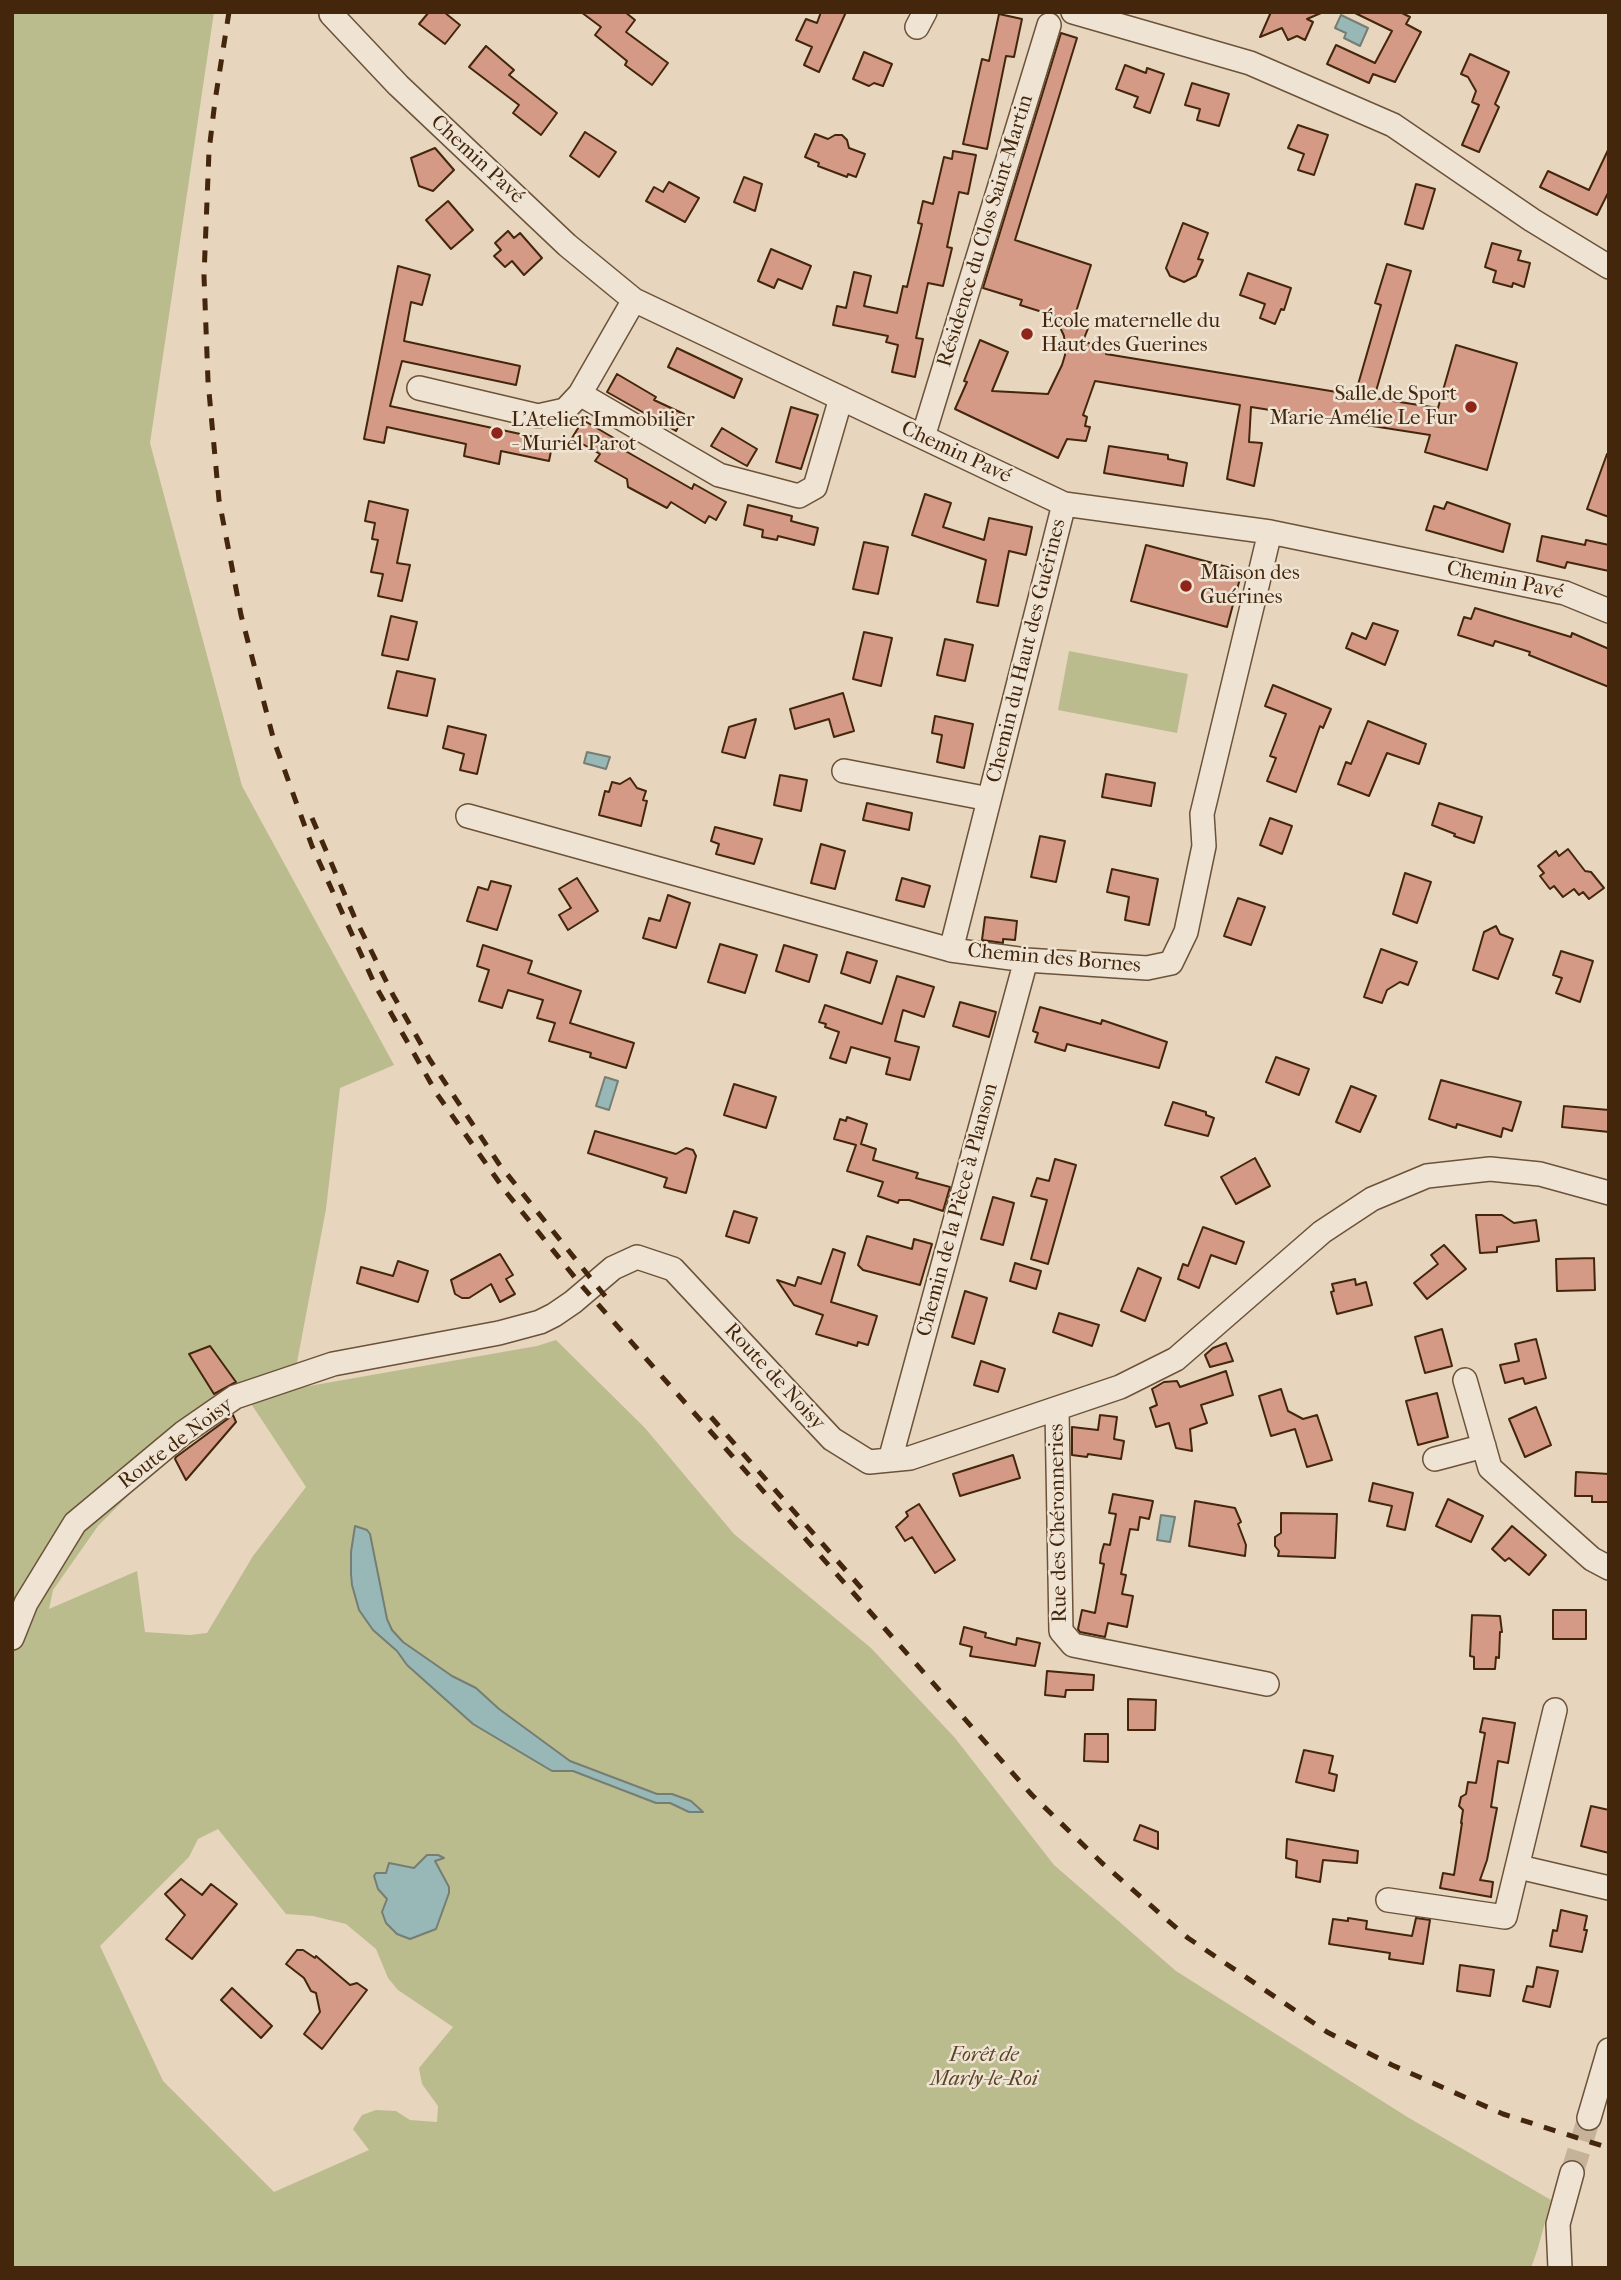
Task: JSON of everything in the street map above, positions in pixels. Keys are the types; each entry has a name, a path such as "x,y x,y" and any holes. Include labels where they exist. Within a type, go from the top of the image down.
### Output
{"street":[{"path":"1073,12 1250,63 1393,125 1532,220 1609,267"},
{"name":"Chemin Pavé","path":"331,14 398,85 567,245 634,300 1064,503 1270,532 1565,593 1609,611"},
{"name":"Résidence du Clos Saint-Martin","path":"923,437 1049,25"},
{"path":"419,388 538,416 565,410 580,394 634,300"},
{"path":"580,394 719,475 799,496 815,486 841,398"},
{"name":"Chemin du Haut des Guérines","path":"951,950 1064,503"},
{"name":"Chemin des Bornes","path":"468,816 951,950 1026,960 1147,968 1171,963 1186,932 1204,846 1204,803 1270,532"},
{"name":"Chemin du Haut des Guérines","path":"844,771 989,799"},
{"name":"Chemin de la Pièce à Planson","path":"890,1460 1026,960"},
{"name":"Route de Noisy","path":"12,1638 26,1603 75,1523 183,1433 235,1397 333,1364 525,1327 554,1315 613,1268 637,1258 673,1269 832,1439 869,1462 910,1458 1057,1409 1120,1387 1177,1359 1322,1231 1372,1199 1427,1176 1490,1169 1539,1174 1606,1186"},
{"path":"1465,1380 1490,1468 1592,1559 1609,1568"},
{"name":"Rue des Chéronneries","path":"1057,1409 1061,1631 1073,1645 1267,1684"},
{"path":"1435,1459 1484,1446"},
{"path":"1388,1900 1505,1917 1555,1710"},
{"path":"1518,1867 1609,1888"},
{"path":"1589,2118 1609,2050"},
{"path":"1560,2268 1558,2224 1572,2173"}],"green space":[{"name":"Forêt de Marly-le-Roi","path":"12,12 214,12 150,443 242,786 394,1065 340,1088 326,1209 292,1389 537,1346 556,1340 645,1428 734,1534 871,1648 955,1738 1054,1865 1176,1971 1409,2118 1551,2200 1531,2268 12,2268","holes":["248,1399 306,1487 253,1556 207,1633 190,1635 145,1632 137,1571 49,1609 53,1590 98,1526 196,1427","218,1829 286,1914 313,1916 346,1924 376,1949 388,1978 398,1990 453,2027 419,2068 422,2084 438,2106 437,2122 410,2120 396,2111 376,2110 362,2115 353,2129 369,2150 274,2192 163,2081 100,1946 189,1857 198,1839"]},
{"path":"1069,651 1188,674 1177,733 1058,710"}],"water":[{"path":"1341,15 1368,28 1360,46 1344,38 1346,33 1335,28"},
{"path":"587,752 610,757 606,769 584,763"},
{"path":"605,1077 618,1081 609,1110 596,1106"},
{"path":"1161,1515 1175,1517 1170,1542 1157,1540"},
{"path":"355,1526 367,1530 370,1534 387,1619 392,1630 403,1642 452,1676 476,1688 499,1709 570,1761 657,1794 672,1794 691,1801 703,1812 689,1812 670,1803 656,1803 573,1771 552,1771 473,1724 407,1665 397,1651 373,1630 359,1610 351,1574"},
{"path":"427,1855 444,1858 435,1861 449,1887 449,1893 436,1929 410,1939 397,1934 386,1923 382,1912 387,1899 378,1889 374,1876 376,1873 386,1873 389,1863 414,1868"}],"building":[{"path":"429,12 444,12 460,25 445,44 419,24"},
{"path":"581,12 625,12 635,20 626,32 668,63 652,85 625,65 627,61 595,35 601,27"},
{"path":"821,12 846,12 819,72 804,65 812,47 796,40 806,19 817,23"},
{"path":"1271,12 1321,13 1307,19 1313,22 1305,40 1297,36 1288,40 1282,28 1260,37"},
{"path":"1353,12 1400,12 1410,17 1406,24 1421,32 1395,82 1373,74 1369,83 1327,64 1336,45 1375,63 1392,31"},
{"path":"999,14 1022,19 1014,57 1006,56 987,149 963,144 982,59 989,61"},
{"path":"1061,33 1077,38 1015,240 1091,265 1074,318 1089,326 1083,341 1108,350 1106,354 1355,395 1381,305 1375,303 1387,264 1411,271 1374,398 1438,408 1456,345 1517,363 1487,470 1425,452 1430,435 1251,407 1249,442 1262,443 1254,486 1227,479 1240,405 1095,381 1083,415 1087,417 1085,426 1090,427 1086,441 1067,439 1058,458 955,409 980,340 1008,352 992,391 1048,394 1065,355 1064,336 1055,316 1020,305 1022,300 983,288"},
{"path":"486,46 514,70 509,75 557,113 541,135 513,113 519,105 469,67"},
{"path":"864,52 892,64 883,86 874,83 869,86 853,79"},
{"path":"1470,54 1509,72 1495,104 1499,107 1479,152 1462,145 1479,105 1472,102 1476,91 1468,77 1461,74"},
{"path":"1125,65 1146,73 1147,68 1164,74 1150,113 1134,107 1138,97 1116,89"},
{"path":"1192,83 1229,94 1219,126 1197,120 1200,109 1185,105"},
{"path":"1298,125 1328,135 1314,175 1298,170 1304,154 1288,148"},
{"path":"585,132 616,152 599,177 570,156"},
{"path":"815,134 828,139 842,135 849,148 865,154 856,177 848,174 847,177 818,166 819,163 805,157"},
{"path":"435,148 454,170 433,191 419,186 411,158"},
{"path":"1609,148 1609,191 1597,215 1540,187 1548,171 1589,190"},
{"path":"953,151 976,155 968,194 959,192 947,247 952,248 943,286 928,283 916,338 923,339 915,377 892,372 898,345 886,342 888,336 833,325 837,306 846,308 854,272 871,276 864,306 897,313 903,286 907,287 922,224 918,223 923,201 933,204 944,157 952,159"},
{"path":"744,177 762,184 755,211 734,202"},
{"path":"669,182 699,198 685,222 646,201 654,187 663,192"},
{"path":"1416,184 1435,189 1423,229 1405,224"},
{"path":"448,201 473,230 451,249 426,220"},
{"path":"1183,223 1208,233 1198,259 1203,260 1196,276 1184,282 1170,276 1166,268"},
{"path":"508,231 514,238 520,233 542,258 524,275 512,261 505,267 494,256 501,250 495,243"},
{"path":"1492,243 1521,251 1518,260 1530,263 1524,287 1513,283 1512,287 1493,282 1496,271 1485,267"},
{"path":"771,249 811,266 802,289 778,279 774,288 758,281"},
{"path":"398,266 430,275 422,305 411,302 404,341 520,366 516,385 402,361 390,406 553,441 549,461 501,451 499,464 464,456 466,444 387,427 384,443 364,439"},
{"path":"1248,273 1291,288 1284,310 1281,309 1275,324 1260,318 1265,304 1240,295"},
{"path":"677,348 742,379 734,398 668,367"},
{"path":"617,374 656,397 654,400 684,414 676,431 607,392"},
{"path":"791,407 818,415 801,469 776,462"},
{"path":"583,420 624,444 622,449 692,489 694,484 726,502 716,520 709,516 705,523 671,502 667,508 628,487 627,479 595,461 600,454 572,438"},
{"path":"722,428 757,449 747,466 711,446"},
{"path":"1109,446 1168,455 1168,459 1187,463 1183,486 1104,473"},
{"path":"1607,454 1609,455 1609,517 1587,509"},
{"path":"925,494 951,503 943,527 984,540 989,518 1032,527 1026,555 1009,551 998,606 977,602 986,560 912,535"},
{"path":"369,501 408,510 397,563 410,565 402,601 378,596 383,574 371,572 378,540 372,539 375,523 365,521"},
{"path":"1447,502 1510,524 1503,552 1426,530 1434,506 1444,509"},
{"path":"748,505 792,516 791,521 818,528 814,545 778,536 777,540 762,537 763,530 744,525"},
{"path":"1542,536 1585,545 1586,540 1609,545 1609,571 1567,562 1565,568 1537,561"},
{"path":"864,542 888,547 878,594 853,589"},
{"name":"Maison des Guérines","path":"1146,545 1242,571 1227,627 1131,601"},
{"path":"1475,608 1571,637 1572,633 1609,649 1609,687 1529,655 1530,652 1495,641 1493,646 1458,635 1464,617 1471,619"},
{"path":"391,616 417,622 408,660 382,655"},
{"path":"1373,623 1398,631 1385,665 1346,648 1352,633 1366,639"},
{"path":"864,632 892,638 881,686 853,679"},
{"path":"945,639 973,645 965,681 937,675"},
{"path":"397,671 435,679 427,716 388,708"},
{"path":"1273,685 1331,709 1323,728 1320,726 1296,792 1267,781 1276,758 1270,756 1286,714 1265,706"},
{"path":"843,693 854,731 834,737 829,719 795,729 790,709"},
{"path":"935,716 973,724 964,768 937,762 942,735 932,733"},
{"path":"756,719 745,758 722,752 729,727"},
{"path":"1368,721 1426,744 1419,764 1387,753 1369,796 1338,784 1346,762 1351,764"},
{"path":"448,726 486,735 477,774 460,770 464,754 443,748"},
{"path":"1106,774 1155,783 1151,806 1102,797"},
{"path":"780,775 807,780 801,811 774,805"},
{"path":"630,778 637,788 646,791 643,800 647,801 641,826 599,815 605,791 609,792 612,782 620,784"},
{"path":"867,803 912,813 909,830 863,820"},
{"path":"1439,803 1482,817 1474,843 1432,825"},
{"path":"1270,818 1292,826 1282,854 1260,845"},
{"path":"715,827 762,839 754,864 716,854 719,844 711,841"},
{"path":"1040,836 1065,841 1056,882 1031,877"},
{"path":"821,844 845,851 835,889 811,883"},
{"path":"1568,849 1585,871 1591,872 1604,888 1589,899 1583,892 1579,895 1574,889 1563,897 1554,886 1550,889 1540,876 1544,873 1538,866 1556,851 1559,856"},
{"path":"1112,869 1158,879 1149,925 1125,920 1129,897 1107,892"},
{"path":"1405,873 1431,882 1417,923 1393,914"},
{"path":"577,878 598,911 568,930 559,915 571,908 559,889"},
{"path":"902,878 930,886 924,907 896,900"},
{"path":"491,881 511,886 497,930 467,921 478,887 488,890"},
{"path":"668,895 690,903 676,948 643,938 649,918 660,921"},
{"path":"1238,898 1265,907 1251,945 1224,936"},
{"path":"985,917 1017,921 1015,940 1003,939 1003,943 982,940"},
{"path":"1496,926 1500,934 1513,939 1498,979 1473,970 1484,932"},
{"path":"720,944 757,955 745,993 708,982"},
{"path":"483,945 532,961 528,973 581,991 570,1023 634,1043 626,1068 590,1057 591,1053 549,1041 555,1023 537,1018 543,1000 508,990 502,1008 479,1001 489,970 477,966"},
{"path":"784,945 817,955 809,982 776,971"},
{"path":"1381,949 1417,962 1408,985 1400,982 1387,990 1382,1003 1364,997"},
{"path":"1561,951 1593,961 1580,1002 1556,993 1562,978 1553,975"},
{"path":"847,952 877,961 870,983 841,973"},
{"path":"897,976 934,987 924,1017 903,1010 895,1041 919,1047 910,1080 886,1074 890,1058 851,1047 846,1063 830,1058 839,1032 819,1022 825,1005 882,1024"},
{"path":"960,1002 996,1012 989,1037 953,1026"},
{"path":"1040,1007 1101,1024 1102,1020 1167,1042 1159,1068 1067,1044 1065,1051 1035,1042 1038,1033 1033,1031"},
{"path":"1276,1057 1309,1069 1299,1095 1266,1082"},
{"path":"1441,1080 1521,1102 1512,1131 1503,1128 1501,1137 1457,1124 1456,1128 1429,1119"},
{"path":"734,1084 776,1097 766,1128 724,1115"},
{"path":"1351,1086 1376,1096 1360,1132 1336,1122"},
{"path":"1173,1102 1206,1112 1206,1115 1214,1118 1208,1136 1165,1125"},
{"path":"1564,1106 1609,1110 1609,1132 1562,1127"},
{"path":"847,1117 867,1124 861,1144 876,1149 873,1160 918,1173 916,1178 950,1187 943,1211 909,1200 899,1200 898,1203 878,1196 883,1182 847,1171 856,1145 834,1139 840,1119 846,1121"},
{"path":"595,1131 676,1154 686,1148 693,1150 696,1156 686,1193 664,1187 667,1178 588,1153"},
{"path":"1255,1158 1270,1186 1236,1204 1221,1177"},
{"path":"1055,1159 1076,1165 1048,1264 1031,1259 1047,1200 1031,1196 1037,1178 1049,1181"},
{"path":"993,1197 1014,1203 1003,1245 981,1239"},
{"path":"734,1211 757,1218 749,1243 726,1236"},
{"path":"1476,1215 1502,1215 1514,1223 1536,1220 1539,1241 1497,1247 1497,1252 1480,1253"},
{"path":"1203,1227 1244,1242 1236,1264 1211,1255 1199,1288 1178,1279 1183,1264 1188,1266"},
{"path":"867,1236 912,1249 914,1239 932,1244 920,1285 863,1270 858,1265"},
{"path":"1444,1245 1466,1269 1427,1299 1414,1283 1438,1264 1431,1255"},
{"path":"833,1249 845,1253 831,1302 877,1316 868,1345 858,1342 857,1346 816,1334 823,1315 794,1305 777,1280 795,1286 798,1277 821,1284"},
{"path":"500,1254 513,1275 506,1279 515,1294 500,1302 491,1284 469,1298 455,1294 451,1280"},
{"path":"1594,1258 1595,1290 1557,1291 1556,1259"},
{"path":"398,1261 428,1271 418,1302 357,1283 361,1267 393,1276"},
{"path":"1015,1263 1041,1271 1036,1289 1010,1281"},
{"path":"1138,1268 1161,1278 1145,1321 1121,1311"},
{"path":"1355,1279 1356,1285 1366,1282 1372,1305 1337,1314 1331,1292 1334,1291 1332,1284"},
{"path":"965,1291 987,1298 974,1344 952,1337"},
{"path":"1059,1313 1099,1325 1092,1346 1053,1332"},
{"path":"1442,1329 1452,1366 1425,1373 1415,1337"},
{"path":"1536,1339 1546,1378 1525,1384 1523,1378 1505,1383 1500,1365 1519,1361 1515,1344"},
{"path":"1226,1343 1233,1361 1210,1367 1205,1355 1213,1348"},
{"path":"210,1346 236,1382 214,1394 189,1354"},
{"path":"981,1361 1005,1369 998,1392 974,1385"},
{"path":"1226,1371 1233,1395 1201,1405 1207,1423 1190,1429 1192,1451 1176,1448 1169,1423 1156,1427 1150,1408 1157,1405 1152,1389 1164,1382 1177,1381 1180,1387"},
{"path":"1281,1389 1288,1411 1303,1419 1317,1415 1332,1460 1307,1467 1295,1429 1271,1436 1259,1396"},
{"path":"1437,1393 1448,1437 1418,1445 1406,1401"},
{"path":"1536,1407 1551,1445 1525,1457 1509,1419"},
{"path":"233,1415 236,1422 186,1480 176,1457"},
{"path":"1100,1415 1117,1417 1114,1439 1124,1441 1121,1459 1088,1454 1087,1457 1072,1455 1072,1427 1098,1430"},
{"path":"1013,1455 1020,1478 960,1496 953,1474"},
{"path":"1576,1472 1609,1474 1608,1502 1592,1502 1592,1496 1575,1496"},
{"path":"1373,1483 1413,1493 1405,1530 1387,1526 1392,1506 1369,1501"},
{"path":"1113,1494 1153,1501 1149,1519 1140,1517 1138,1530 1130,1529 1121,1574 1126,1575 1122,1594 1133,1596 1127,1627 1108,1623 1105,1637 1080,1632 1078,1629 1082,1610 1095,1613 1104,1564 1100,1563 1101,1554 1104,1544 1110,1545 1116,1514 1109,1513"},
{"path":"1448,1499 1483,1516 1471,1542 1436,1526"},
{"path":"1195,1501 1235,1508 1246,1545 1245,1556 1189,1546"},
{"path":"919,1504 955,1560 935,1573 912,1537 905,1541 896,1527 908,1516 906,1512"},
{"path":"1281,1513 1337,1514 1335,1558 1278,1556 1275,1537 1281,1533"},
{"path":"1512,1526 1546,1555 1529,1575 1509,1558 1505,1561 1492,1549"},
{"path":"1553,1610 1586,1610 1586,1639 1553,1639"},
{"path":"1472,1615 1500,1616 1502,1632 1495,1669 1474,1669 1474,1657 1470,1656"},
{"path":"964,1627 986,1633 985,1637 1016,1645 1017,1638 1040,1643 1035,1666 970,1656 972,1647 960,1644"},
{"path":"1047,1671 1094,1675 1093,1690 1066,1690 1065,1697 1045,1695"},
{"path":"1128,1699 1156,1700 1155,1730 1128,1730"},
{"path":"1483,1718 1515,1723 1508,1763 1498,1761 1491,1807 1497,1808 1487,1860 1480,1880 1493,1882 1491,1897 1440,1888 1443,1873 1454,1875 1463,1810 1459,1806 1461,1797 1466,1794 1468,1782 1476,1783 1485,1733 1480,1732"},
{"path":"1085,1734 1108,1734 1108,1762 1084,1761"},
{"path":"1304,1750 1333,1756 1329,1773 1337,1775 1334,1791 1296,1782"},
{"path":"1591,1806 1609,1810 1609,1853 1581,1846"},
{"path":"1140,1825 1158,1832 1158,1849 1134,1840"},
{"path":"1287,1839 1358,1851 1357,1863 1323,1860 1320,1882 1296,1877 1297,1861 1286,1858"},
{"path":"181,1879 202,1895 211,1884 237,1904 192,1959 166,1939 185,1915 165,1894"},
{"path":"1561,1910 1587,1916 1582,1952 1550,1946 1553,1930 1557,1931"},
{"path":"1348,1918 1367,1921 1366,1929 1412,1936 1416,1918 1430,1920 1423,1964 1389,1959 1390,1953 1329,1944 1333,1919 1348,1921"},
{"path":"297,1950 303,1950 315,1958 316,1956 350,1985 357,1983 367,1990 322,2049 304,2034 320,2012 316,1993 311,1991 304,1978 286,1964"},
{"path":"1460,1965 1494,1970 1490,1996 1457,1991"},
{"path":"1537,1967 1558,1971 1550,2007 1523,2001 1527,1986 1533,1987"},
{"path":"232,1988 272,2026 261,2038 221,2000"}],"tunnel":[{"path":"1572,2173 1589,2118"}],"railway":[{"path":"229,12 209,151 204,276 208,381 219,500 241,615 274,741 312,846 375,985 437,1094 506,1192 581,1285 1032,1795 1102,1863 1188,1938 1327,2032 1392,2065 1503,2114 1609,2148"},
{"path":"312,818 354,916 393,995 430,1060 499,1164 609,1301"},
{"path":"711,1417 863,1590"}],"place":[{"name":"École maternelle du Haut des Guerines","path":"1027,334"},
{"name":"Salle de Sport Marie-Amélie Le Fur","path":"1471,407"},
{"name":"L'Atelier Immobilier - Muriel Parot","path":"497,433"},
{"name":"Maison des Guérines","path":"1186,586"}]}
